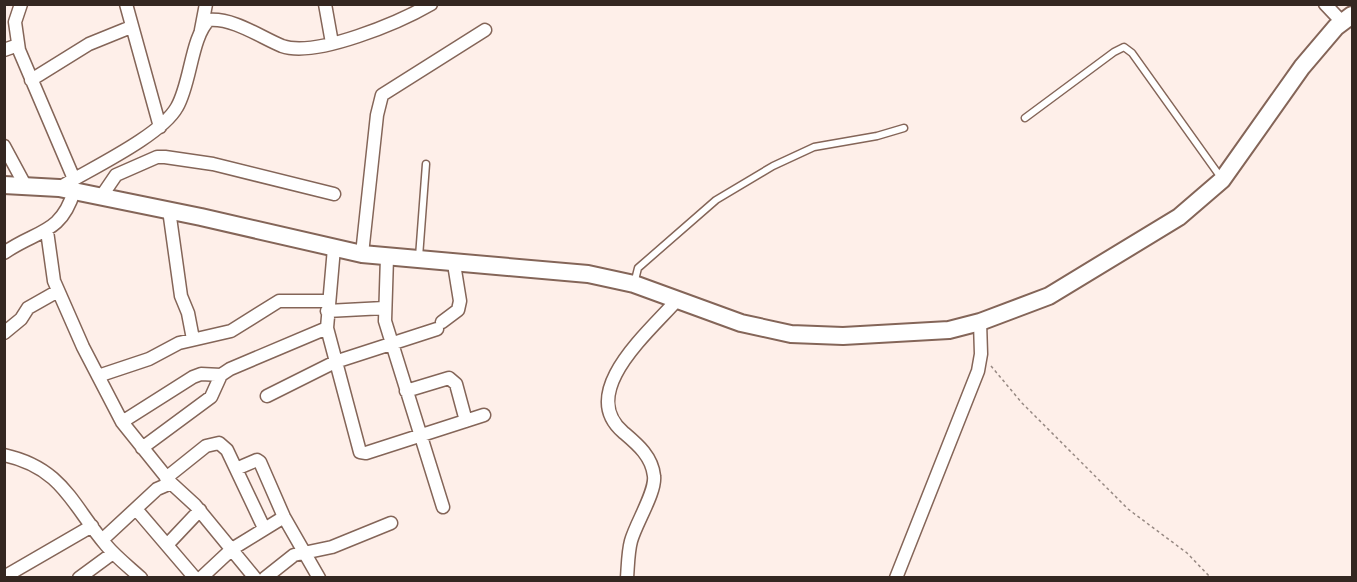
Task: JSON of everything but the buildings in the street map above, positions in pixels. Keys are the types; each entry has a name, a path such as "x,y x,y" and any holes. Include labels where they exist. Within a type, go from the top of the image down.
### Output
{"street":[{"path":"4,254 15,245 47,231 64,215 69,186 18,45 15,22 21,4"},
{"path":"126,4 160,127"},
{"path":"69,186 160,127 177,108 206,4"},
{"path":"325,4 332,43"},
{"path":"200,31 209,20 214,20 232,24 285,47 306,48 332,43 389,25 430,4"},
{"path":"4,185 69,186 101,197 169,210 362,254 419,261 588,274 634,284 741,323 791,334 821,336 926,333 964,327 1049,296 1179,217 1222,180 1302,67 1347,19 1325,4"},
{"path":"32,80 89,44 131,27"},
{"path":"362,254 377,115 382,95 485,30"},
{"path":"4,50 18,45"},
{"path":"4,146 25,185"},
{"path":"101,197 116,175 157,157 213,164 334,194"},
{"path":"169,210 181,296 188,313 193,339"},
{"path":"47,231 50,268 58,291 122,422 169,480 200,510 255,578"},
{"path":"333,248 327,328 360,452 366,453 484,415"},
{"path":"387,257 384,308 391,344 443,507"},
{"path":"267,396 335,362 391,344 439,325 458,310 460,301 454,264"},
{"path":"4,333 21,319 28,308 58,291"},
{"path":"627,578 631,543 655,480 653,469 638,446 616,426 608,414 606,400 610,385 623,362 677,300"},
{"path":"98,376 149,359 170,347 193,339 231,331 279,301 384,308"},
{"path":"896,578 978,371 981,354 980,322"},
{"path":"122,422 201,374 221,375 255,357 327,328"},
{"path":"142,448 211,397 221,375"},
{"path":"406,391 449,378 456,384 466,421"},
{"path":"102,540 157,489 213,443 223,445 264,528"},
{"path":"4,455 47,471 58,480 113,553 141,578"},
{"path":"236,469 257,460 260,462 284,517 319,578"},
{"path":"135,509 195,578"},
{"path":"167,545 200,510"},
{"path":"201,578 232,549 284,517"},
{"path":"265,578 286,561 303,552 332,547 391,523"},
{"path":"4,577 33,563 92,526"},
{"path":"78,578 113,553"}],"lane":[{"path":"1025,118 1114,52 1124,48 1132,53 1222,180"},
{"path":"634,284 638,268 649,257 716,200 772,166 814,147 877,136 904,128"},
{"path":"419,261 426,164"}],"path":[{"path":"981,354 1022,403 1128,508 1187,553 1210,578"}]}
